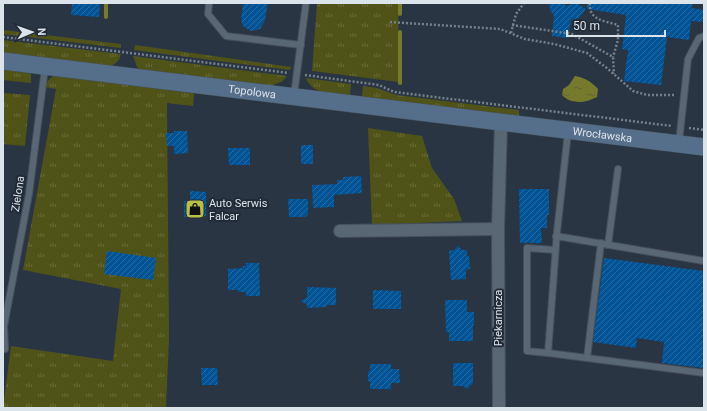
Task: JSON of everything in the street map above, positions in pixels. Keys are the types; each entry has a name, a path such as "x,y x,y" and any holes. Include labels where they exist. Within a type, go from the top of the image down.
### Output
{"main road":[{"name":"Topolowa","path":"3,61 501,122"},
{"name":"Wrocławska","path":"501,122 568,131 680,136 704,147"}],"street":[{"name":"Piekarnicza","path":"499,408 498,229 501,122"},
{"path":"340,231 498,229"}],"lane":[{"path":"209,3 208,14 226,36 300,45"},
{"path":"293,97 306,3"},
{"path":"680,136 688,60 699,38 704,36"},
{"name":"Zielona","path":"5,349 4,326 29,194 45,66"},
{"path":"548,353 556,236 568,131"},
{"path":"608,245 618,169"},
{"path":"556,236 704,261"},
{"path":"587,358 601,244"},
{"path":"556,250 527,248 527,351 704,373"}],"path":[{"path":"511,33 516,14 524,3"},
{"path":"590,3 589,8 592,15 600,21 618,26 618,40 613,57 614,74"},
{"path":"390,22 500,29 524,39 554,44 588,53 633,91 647,95 685,95"},
{"path":"512,25 572,34 613,57"},
{"path":"3,37 297,74 379,86 394,92 680,136 704,130"}],"green space":[{"path":"317,3 398,3 399,82 312,71"},
{"path":"3,30 121,44 121,48 3,34"},
{"path":"3,40 121,54 116,63 107,67 3,54"},
{"path":"135,45 291,67 290,70 134,50"},
{"path":"133,56 287,76 283,81 268,87 141,71 137,67"},
{"path":"3,67 20,69 31,74 31,83 3,80"},
{"path":"55,75 193,92 194,95 193,106 167,103 169,338 166,408 3,408 11,346 113,361 121,289 23,270 56,89 45,87 49,80"},
{"path":"306,78 351,84 350,95 319,91 309,84"},
{"path":"363,86 377,88 396,95 519,110 519,117 364,99 362,96"},
{"path":"3,93 30,95 25,146 3,144"},
{"path":"368,128 422,136 432,168 454,199 462,221 372,225"}],"water":[{"path":"575,76 588,80 593,84 598,89 597,97 588,101 574,102 562,95 563,89 569,85"}],"building":[{"path":"72,3 100,3 99,17 71,15"},
{"path":"243,3 268,3 265,20 260,29 251,31 242,24 241,19"},
{"path":"549,3 564,3 566,6 576,3 586,9 579,18 571,20 568,38 552,36 554,16 550,10"},
{"path":"587,3 693,3 692,8 704,10 704,22 691,21 689,40 667,37 661,85 624,81 628,50 622,49 626,15 587,9"},
{"path":"174,131 187,131 188,153 174,154 174,146 167,146 166,133 174,133"},
{"path":"301,145 313,145 313,164 301,164"},
{"path":"228,148 250,148 250,165 229,165"},
{"path":"361,176 362,193 334,195 334,207 313,208 312,185 337,184 337,180 343,180 343,177"},
{"path":"519,189 549,189 549,215 547,215 547,228 541,228 542,243 520,243"},
{"name":"Auto Serwis Falcar","path":"190,191 206,192 206,216 184,217 184,201 190,201"},
{"path":"288,199 308,199 308,214 305,217 289,217"},
{"path":"458,246 462,250 467,250 470,269 467,269 466,271 466,279 451,280 449,251 454,250"},
{"path":"107,251 156,258 153,280 104,274"},
{"path":"604,258 704,271 704,368 662,363 664,342 637,338 636,348 593,342"},
{"path":"246,263 259,263 260,296 246,296 246,292 228,290 228,269 243,268 243,266 246,266"},
{"path":"307,287 336,288 336,305 307,308 307,305 301,301 307,297"},
{"path":"373,290 401,291 401,309 373,309"},
{"path":"445,300 467,300 467,312 474,312 473,341 449,341 449,332 446,332"},
{"path":"453,363 473,363 473,383 467,389 463,386 453,386"},
{"path":"370,364 391,364 391,369 399,369 400,383 391,383 391,389 370,389 368,371 370,371"},
{"path":"201,368 217,368 218,385 202,385"}],"waterway":[{"path":"106,3 106,17"},
{"path":"400,3 400,14"},
{"path":"400,32 400,83"}],"place":[{"name":"Auto Serwis Falcar","path":"195,209"}]}
